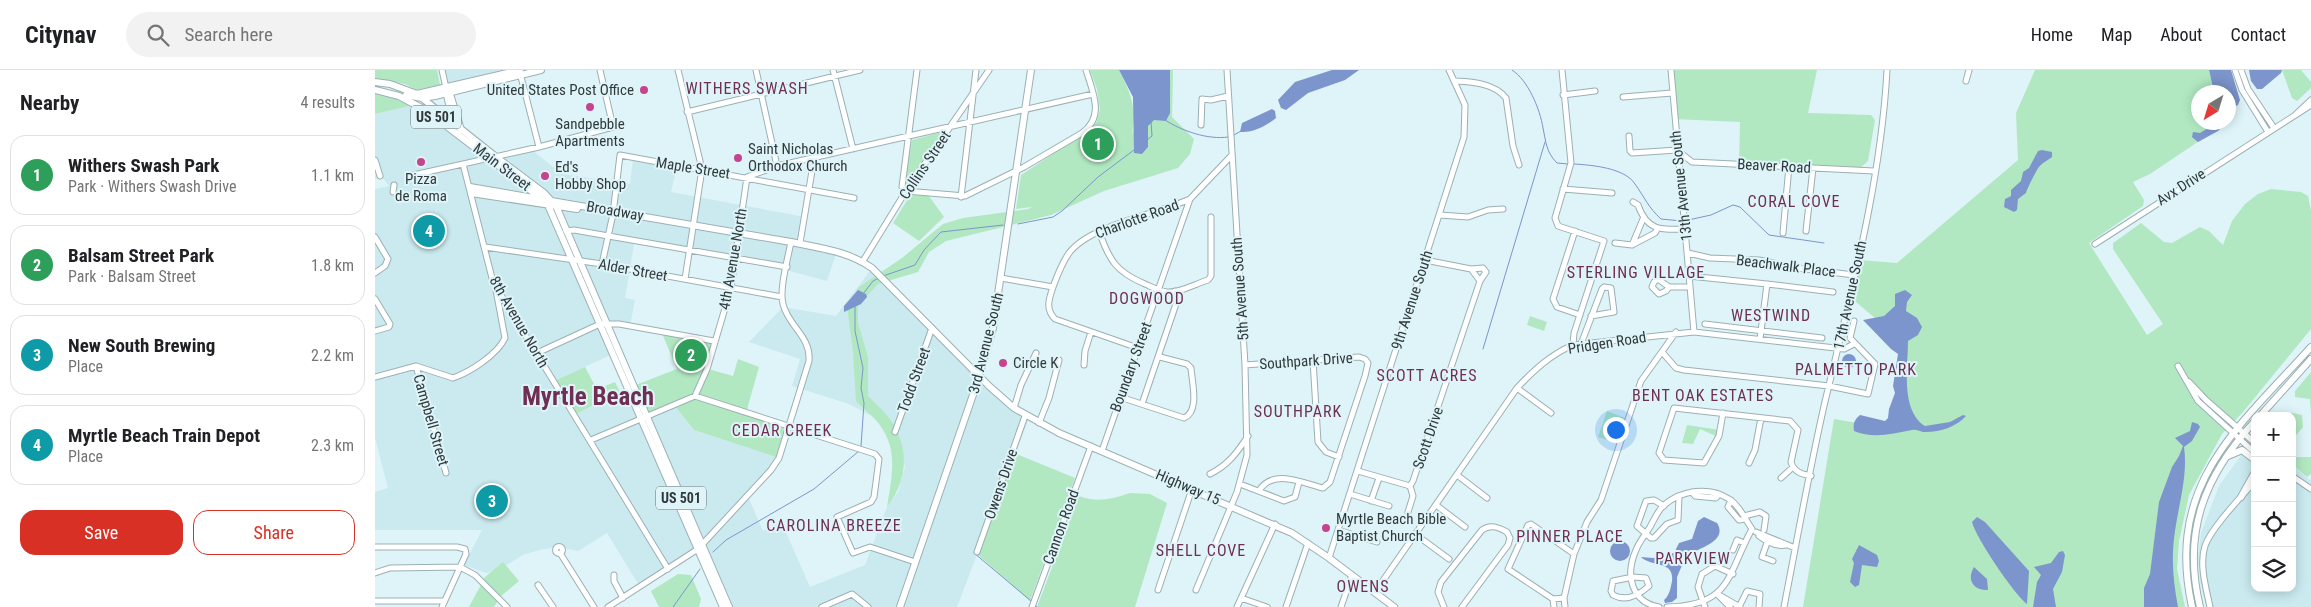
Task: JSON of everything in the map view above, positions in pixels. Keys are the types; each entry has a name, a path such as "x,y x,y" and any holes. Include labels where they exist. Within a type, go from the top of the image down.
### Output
{"main road":[{"path":"375,89 419,96 447,91 520,71 541,70"},
{"name":"3rd Avenue South","path":"900,607 979,375 993,328 1018,171 1031,70"},
{"path":"375,82 390,84 419,96"},
{"name":"Main Street","path":"375,89 413,102 459,132 542,199 552,204"},
{"path":"447,91 454,125 459,132"},
{"path":"447,91 459,132"},
{"name":"US 501","path":"419,96 454,125"},
{"name":"Main Street","path":"493,158 544,192 552,204"},
{"path":"470,190 542,199"},
{"name":"Broadway","path":"470,190 613,212 837,251 863,261 872,268 979,375"},
{"name":"US 501","path":"552,204 565,231 575,260"},
{"name":"US 501","path":"552,204 700,547 729,607"},
{"path":"2192,607 2185,556 2191,512 2207,471 2233,433 2311,347"},
{"path":"2264,412 2311,359"},
{"name":"Highway 15","path":"979,375 1025,416 1102,451 1275,524 1308,543 1394,607"},
{"path":"2200,607 2194,572 2195,532 2205,495 2225,458 2251,425"},
{"path":"2225,458 2242,450 2251,457"},
{"path":"2241,498 2251,479"},
{"name":"US 501","path":"700,547 723,607"}],"street":[{"path":"442,70 447,91"},
{"path":"409,176 434,172 539,147 613,127 600,70"},
{"path":"678,70 702,170 685,279"},
{"path":"756,70 777,166"},
{"path":"833,70 853,149"},
{"path":"687,112 859,70"},
{"path":"912,70 915,82"},
{"path":"917,70 910,136 902,186 906,191 961,197 1018,171 1083,133 1090,126 1097,110 1086,70"},
{"path":"961,197 968,122 976,70"},
{"name":"Collins Street","path":"863,261 906,191 989,70"},
{"name":"5th Avenue South","path":"1196,590 1240,484 1247,455 1245,365 1227,70"},
{"name":"9th Avenue South","path":"1329,558 1464,137 1465,105 1449,70"},
{"path":"1561,70 1571,163 1555,218 1556,222 1558,226 1605,241 1574,333 1573,346"},
{"name":"13th Avenue South","path":"1671,70 1694,332"},
{"name":"17th Avenue South","path":"1784,607 1829,386 1839,349 1874,171 1885,110 1887,70"},
{"path":"1966,81 1969,70"},
{"path":"2235,70 2268,132"},
{"path":"2241,70 2246,91 2274,128"},
{"path":"520,71 539,147"},
{"path":"1455,82 1484,84 1501,92 1506,98 1513,146 1519,165"},
{"path":"1563,96 1595,91"},
{"path":"1623,97 1672,93"},
{"path":"747,178 777,166 1093,94"},
{"path":"1201,125 1202,98 1211,100 1228,96"},
{"path":"2296,114 2311,100"},
{"name":"Avx Drive","path":"2095,244 2311,106"},
{"path":"1629,136 1630,151 1632,153 1677,150"},
{"name":"Beaver Road","path":"1677,150 1692,162 1874,171"},
{"name":"Maple Street","path":"613,212 620,155 854,198"},
{"name":"Boundary Street","path":"1102,451 1190,200 1232,155"},
{"path":"800,244 811,189 814,159"},
{"path":"375,160 377,173"},
{"name":"8th Avenue North","path":"463,164 495,286 591,440 668,569"},
{"path":"1783,233 1789,166"},
{"path":"1807,231 1813,168"},
{"name":"4th Avenue North","path":"695,396 707,368 731,288 747,178"},
{"path":"393,192 394,185"},
{"path":"1563,189 1612,193"},
{"name":"Charlotte Road","path":"1137,348 1055,319 1049,313 1048,305 1053,287 1070,252 1082,240 1099,231 1190,200"},
{"path":"1633,202 1638,205 1643,219 1658,228 1686,229"},
{"path":"1440,215 1468,218 1488,210 1503,209"},
{"path":"602,264 613,212"},
{"path":"1099,231 1105,248 1119,270 1159,290 1175,291 1207,280 1211,276 1211,217"},
{"path":"1632,245 1643,219"},
{"path":"1615,243 1632,245 1655,233 1658,228"},
{"path":"565,231 574,230 787,267"},
{"path":"1575,231 1553,299 1557,307 1580,315"},
{"path":"375,237 388,259 385,266 375,273"},
{"path":"608,607 700,547 771,470 779,458 808,367 810,354 804,337 783,307 781,297 791,242"},
{"name":"Alder Street","path":"485,246 602,264 781,297"},
{"name":"Beachwalk Place","path":"1688,253 1710,258 1759,260 1797,268 1854,275"},
{"path":"1425,260 1471,270 1483,268 1486,272 1480,281 1471,270"},
{"path":"1689,276 1833,292"},
{"path":"1001,278 1053,287"},
{"name":"Scott Drive","path":"1358,471 1410,486 1439,406 1480,281"},
{"path":"1760,338 1767,284"},
{"path":"375,377 415,366 453,378 472,368 502,343 505,338 495,286"},
{"path":"1581,344 1591,316 1602,289 1604,287 1611,288 1615,312 1591,316"},
{"path":"1669,287 1690,287"},
{"path":"1142,404 1160,357 1176,304 1175,291"},
{"path":"375,299 390,324 389,327 375,331"},
{"path":"1662,352 1676,368 1684,370 1829,386 1868,394 1875,364 1850,338 1854,321"},
{"path":"537,353 603,324 619,324 714,341"},
{"path":"1705,324 1822,338"},
{"name":"Todd Street","path":"895,432 933,328"},
{"path":"1084,365 1085,351 1091,332"},
{"path":"1565,607 1564,598 1574,554 1587,522 1601,500 1641,381 1676,332"},
{"name":"Pridgen Road","path":"1375,592 1517,388 1542,364 1558,352 1581,344 1676,332 1760,338 1839,349"},
{"path":"1839,349 1850,348 1854,344"},
{"path":"1014,408 1021,385 1036,353"},
{"name":"Southpark Drive","path":"1245,365 1359,356 1365,358 1367,363 1339,458 1330,482 1326,487 1323,488 1289,479 1272,479 1263,483 1259,491"},
{"path":"1120,396 1185,418 1193,411 1191,368 1187,364 1160,357"},
{"path":"1039,423 1049,398 1059,360"},
{"path":"1313,360 1318,442 1326,452 1339,458"},
{"name":"Campbell Street","path":"415,366 446,473"},
{"path":"2178,366 2198,401 2233,433 2251,441"},
{"path":"2187,380 2206,400 2238,428 2241,436 2251,448"},
{"path":"1517,388 1551,413"},
{"path":"591,440 695,396 878,456 874,497 871,502 837,516 853,553 869,547 915,562"},
{"path":"1723,413 1719,436 1705,463 1659,459 1659,453 1674,408 1723,413 1790,421 1797,426 1798,430 1791,462 1793,467 1801,474 1811,476"},
{"name":"Owens Drive","path":"977,552 1025,416"},
{"path":"1749,463 1755,450 1761,418"},
{"path":"1210,474 1230,462 1248,436"},
{"name":"Cannon Road","path":"1032,607 1091,446"},
{"path":"1781,478 1793,467"},
{"path":"1457,475 1487,498"},
{"path":"1371,501 1379,478"},
{"path":"2296,479 2311,489"},
{"path":"1240,484 1285,501 1295,497 1299,482"},
{"path":"1408,512 1413,496 1410,486"},
{"path":"2210,607 2203,567 2205,546 2211,534 2251,486"},
{"path":"1157,590 1192,489"},
{"path":"1659,607 1641,605 1633,577 1636,550 1664,506 1679,497 1701,490 1719,494 1731,500 1754,530 1768,540 1781,546 1786,545 1795,548"},
{"path":"1350,494 1389,506"},
{"path":"1664,506 1654,500 1646,501 1637,526 1651,538 1654,538 1667,524 1678,520 1679,497"},
{"path":"1436,505 1465,527"},
{"path":"1745,517 1760,512 1766,516 1764,530"},
{"path":"1237,607 1275,524"},
{"path":"1564,598 1553,599 1508,569 1528,525 1531,524 1574,554"},
{"path":"1445,607 1438,592 1441,582 1482,530 1487,526 1507,532 1510,538 1508,545 1462,607"},
{"path":"1338,530 1377,542"},
{"path":"1667,607 1704,604 1718,595 1733,574 1744,543 1754,530"},
{"path":"1415,534 1449,559"},
{"path":"1733,550 1737,540 1744,543"},
{"path":"1768,540 1762,557 1773,561"},
{"path":"1286,607 1308,543"},
{"path":"375,547 457,547 465,549 460,567 442,607"},
{"path":"560,553 593,607"},
{"path":"1704,604 1698,587 1699,580 1708,569 1715,566 1733,574"},
{"path":"375,573 390,568 460,567 475,575 507,607"},
{"path":"614,575 614,581 623,598"},
{"path":"1341,607 1352,575"},
{"path":"1633,577 1646,578 1649,583 1637,595 1615,597 1611,592 1613,581 1633,577"},
{"path":"538,585 553,607"},
{"path":"1718,595 1740,607 1747,591 1760,594 1759,607"},
{"path":"822,607 852,594 868,607"},
{"path":"1718,595 1730,607"},
{"path":"1241,598 1267,607"},
{"path":"1553,599 1554,607"},
{"path":"375,601 445,601"}],"shaded area":[{"path":"442,70 519,70 446,88"},
{"path":"415,104 490,158 533,151 562,174 630,184 633,159 677,166 671,192 805,217 800,243 837,251 827,281 786,270 634,244 625,298 635,300 630,326 601,324 613,354 554,381 574,415 628,388 642,419 674,405 694,430 779,458 747,494 763,531 781,521 810,587 865,565 887,507 898,492 905,467 900,442 890,419 869,415 849,404 792,386 800,359 749,342 783,307 836,316 872,268 979,375 1029,418 957,607 723,607 698,550 640,587 607,533 578,551 558,547 539,550 523,555 500,569 486,573 464,565 482,530 375,530 375,492 388,488 375,438 375,189 389,186 381,176 375,179 375,174 380,176 375,160 375,114"},
{"path":"2251,442 2251,592 2296,592 2296,468 2311,481 2311,607 2206,607 2200,582 2198,557 2201,533 2219,486"}],"green space":[{"path":"375,70 437,70 440,85 417,90 405,84 375,78"},
{"path":"1090,70 1119,70 1132,101 1132,135 1136,119 1135,102 1123,70 1173,70 1172,117 1194,139 1190,154 1178,168 1104,191 1051,215 946,241 929,252 918,272 878,284 858,306 858,323 868,357 868,396 890,419 901,441 903,452 904,464 899,486 887,507 892,467 891,448 880,426 856,401 853,352 847,306 859,287 902,258 943,224 963,218 1032,207 1016,209 1021,175 1085,133 1096,123 1100,110 1097,89"},
{"path":"1671,70 1817,70 1808,113 1871,115 1875,120 1868,161 1858,170 1739,164 1740,122 1674,119"},
{"path":"2035,70 2209,70 2212,85 2191,85 2191,130 2216,130 2150,174 2133,182 2144,200 2143,206 2089,243 2147,335 2163,324 2113,249 2113,243 2141,223 2164,242 2172,243 2200,227 2209,231 2223,245 2232,221 2245,204 2258,194 2271,189 2301,192 2308,196 2311,211 2311,329 2243,412 2222,434 2189,495 2179,541 2177,569 2185,607 1803,607 1834,419 1893,429 1906,344 1850,297 1858,260 1897,263 2018,160 2016,113"},
{"path":"2282,70 2301,70 2311,82 2311,88 2297,101 2292,98"},
{"path":"375,90 407,100 409,106 375,114"},
{"path":"942,132 906,187 904,186 912,140"},
{"path":"913,195 929,196 944,217 919,241 893,223 909,197"},
{"path":"1530,316 1547,322 1544,331 1527,325"},
{"path":"661,331 714,341 708,369 733,376 738,359 759,367 746,413 788,426 779,458 694,430 674,405 647,417 633,386 677,369"},
{"path":"585,367 594,384 605,386 615,382 620,392 574,415 554,381"},
{"path":"2311,372 2311,414 2310,399 2295,397 2295,391"},
{"path":"1607,411 1628,419 1620,444 1598,437"},
{"path":"2296,414 2302,415 2303,427 2296,435"},
{"path":"1687,425 1720,430 1718,437 1700,429 1693,444 1682,443"},
{"path":"1014,453 1075,478 1030,601 977,554"},
{"path":"2296,457 2311,457 2311,474 2307,477 2296,467"},
{"path":"1130,493 1150,494 1167,503 1135,607 1037,607 1079,496 1105,499"},
{"path":"503,562 519,581 500,597 494,607 469,607 485,577"},
{"path":"678,574 691,575 701,599 699,607 659,607 651,591"}],"water":[{"path":"1119,70 1170,70 1170,113 1166,121 1154,120 1148,126 1148,147 1142,154 1134,153 1133,97"},
{"path":"1332,70 1359,70 1345,80 1308,93 1286,110 1281,108 1278,100 1295,82"},
{"path":"2209,70 2231,70 2236,85 2212,85"},
{"path":"2249,70 2282,70 2262,89 2257,89 2251,81"},
{"path":"2236,87 2240,100 2236,106"},
{"path":"1272,109 1275,111 1276,118 1272,121 1254,130 1240,132 1242,123"},
{"path":"2205,130 2219,130 2198,142 2192,137 2193,132 2200,133"},
{"path":"2038,151 2052,152 2052,157 2042,164 2026,193 2018,199 2017,210 2014,212 2004,207 2005,199 2011,196 2011,190 2021,181 2023,172 2029,168"},
{"path":"858,290 866,294 867,297 861,304 844,312 844,306"},
{"path":"1905,290 1912,295 1907,302 1906,311 1917,318 1922,327 1918,335 1908,341 1907,387 1912,409 1917,419 1925,426 1950,422 1963,415 1966,416 1952,426 1934,431 1923,432 1913,430 1883,435 1868,435 1854,431 1855,420 1860,415 1885,421 1888,418 1895,393 1893,386 1898,354 1863,320 1884,316 1895,306 1895,294"},
{"path":"1849,354 1854,356 1856,361 1854,366 1849,368 1844,366 1842,361 1844,356"},
{"path":"2192,422 2200,427 2192,441 2184,447 2184,478 2173,550 2173,569 2178,607 2144,607 2144,588 2150,574 2159,502 2172,467 2183,446 2175,438 2190,431"},
{"path":"1704,517 1717,523 1720,530 1719,535 1710,544 1686,556 1677,577 1677,598 1672,602 1665,603 1664,600 1669,594 1671,586 1671,572 1663,565 1641,557 1653,558 1674,553 1679,543 1692,539 1698,521"},
{"path":"1977,517 1985,522 2029,571 2027,604 2005,578 1980,540 1972,522"},
{"path":"1620,541 1627,544 1630,551 1627,558 1620,561 1613,558 1610,551 1613,544"},
{"path":"1859,545 1877,555 1879,561 1877,567 1862,565 1859,585 1855,587 1850,582 1854,563 1852,559"},
{"path":"2063,551 2065,555 2062,572 2053,589 2056,607 2033,607 2037,582 2041,575 2034,567 2051,563 2059,552"},
{"path":"1974,567 1987,579 1988,590 1979,589 1973,584 1971,576"}],"waterway":[{"path":"1512,70 1523,81 1532,96 1539,112 1547,147 1551,155 1557,163 1568,164"},
{"path":"1165,120 1195,134 1220,138 1228,137"},
{"path":"1147,140 1152,136 1151,121"},
{"path":"1234,135 1241,131"},
{"path":"1483,349 1545,142"},
{"path":"1018,224 1053,217 1098,177 1134,150"},
{"path":"1574,164 1607,168 1624,174 1635,184 1661,219 1682,221"},
{"path":"1688,220 1711,215 1733,205 1740,207 1769,235 1824,243"},
{"path":"883,276 915,265 924,250 941,232 1003,225"},
{"path":"863,294 873,281 879,278"},
{"path":"855,306 855,331 863,368 861,388 864,403 861,446"},
{"path":"713,552 726,540 814,489 859,451"},
{"path":"974,553 1031,601"},
{"path":"673,607 700,569"}],"place":[{"name":"United States Post Office","path":"644,90"},
{"name":"Sandpebble Apartments","path":"590,107"},
{"name":"Withers Swash Park","path":"1098,144"},
{"name":"Saint Nicholas Orthodox Church","path":"738,158"},
{"name":"Pizza de Roma","path":"421,162"},
{"name":"Ed's Hobby Shop","path":"545,176"},
{"name":"Myrtle Beach Train Depot","path":"429,231"},
{"name":"Balsam Street Park","path":"691,355"},
{"name":"Circle K","path":"1003,363"},
{"name":"New South Brewing","path":"492,501"},
{"name":"Myrtle Beach Bible Baptist Church","path":"1326,528"}],"district":[{"name":"WITHERS SWASH","path":"747,88"},
{"name":"CORAL COVE","path":"1794,201"},
{"name":"STERLING VILLAGE","path":"1636,272"},
{"name":"DOGWOOD","path":"1147,298"},
{"name":"WESTWIND","path":"1771,315"},
{"name":"PALMETTO PARK","path":"1856,369"},
{"name":"SCOTT ACRES","path":"1427,375"},
{"name":"BENT OAK ESTATES","path":"1703,395"},
{"name":"Myrtle Beach","path":"588,396"},
{"name":"SOUTHPARK","path":"1298,411"},
{"name":"CEDAR CREEK","path":"782,430"},
{"name":"CAROLINA BREEZE","path":"834,525"},
{"name":"PINNER PLACE","path":"1570,536"},
{"name":"SHELL COVE","path":"1200,550"},
{"name":"PARKVIEW","path":"1693,558"},
{"name":"OWENS","path":"1363,586"}]}
